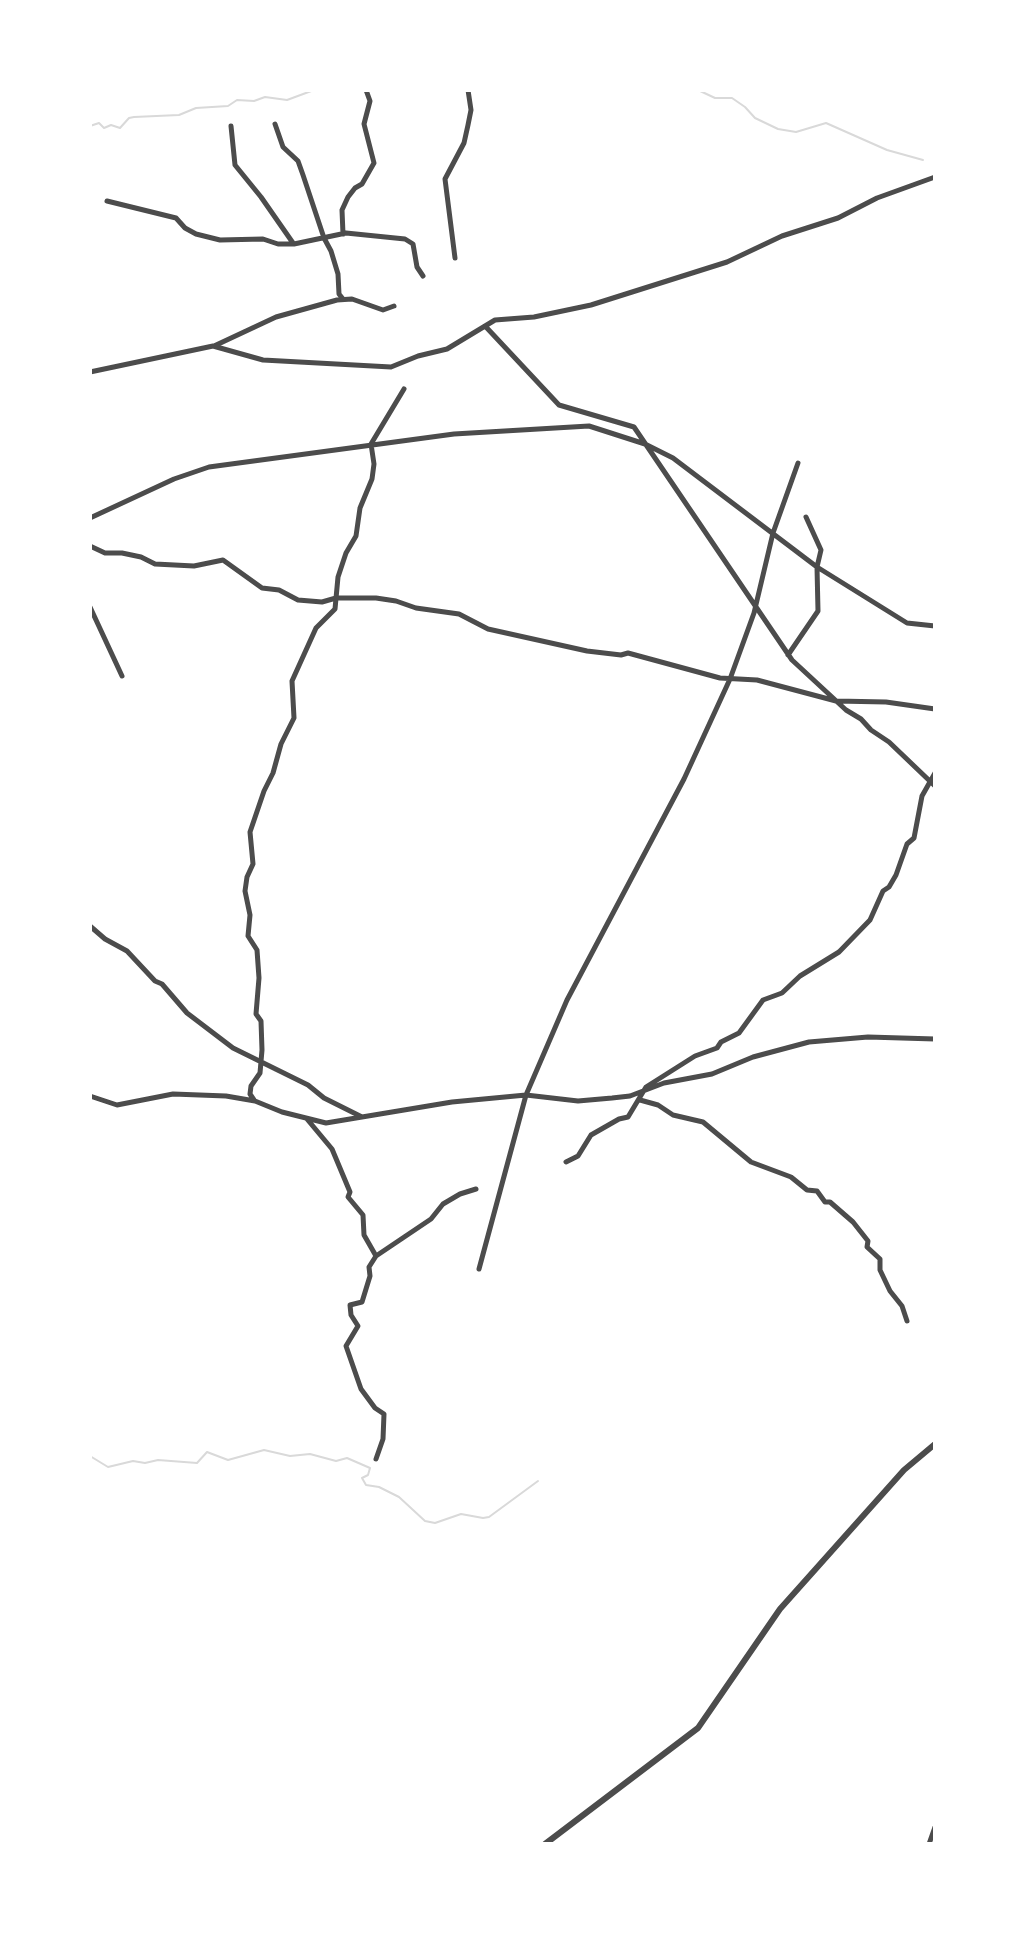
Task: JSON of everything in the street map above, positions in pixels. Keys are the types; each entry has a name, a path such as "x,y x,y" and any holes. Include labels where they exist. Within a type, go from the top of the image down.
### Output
{"street":[{"path":"343,234 341,219 348,197 362,184 374,163 364,124 370,101 366,90"},
{"path":"455,258 445,179 464,143 471,110 468,90"},
{"path":"275,124 283,147 298,161 331,251 338,274 339,294 343,299"},
{"path":"231,126 235,165 294,244"},
{"path":"213,346 263,360 391,367 447,349 495,320 534,317 591,305 727,262 782,236 838,218 877,198 935,177"},
{"path":"107,201 176,218 196,234 220,240 263,239 278,244 294,244 343,234 405,239 413,244 417,267 423,276"},
{"path":"90,372 213,346 276,317 343,299 383,310 394,306"},
{"path":"486,327 559,405 634,427 788,655 836,701 889,742 932,783"},
{"path":"255,1101 250,1094 251,1086 260,1073 261,1021 256,1014 259,978 257,950 248,936 250,915 245,891 253,864 250,832 281,744 294,718 292,681 316,628 335,609 338,577 356,536 360,508 372,479 374,464 371,444 404,389"},
{"path":"90,518 174,479 209,467 493,430 589,426 645,444 673,458 817,567 907,623 935,626"},
{"path":"479,1269 526,1095 567,1000 684,779 730,679 756,605 773,533 798,463"},
{"path":"788,655 818,611 817,567 821,550 806,517"},
{"path":"90,546 105,553 141,557 155,564 194,566 223,560 262,588 279,590 298,600 322,602 336,598 376,598 396,601 416,608 459,614 488,629 587,651 628,653 730,679 757,680 836,701 886,702 935,709"},
{"path":"90,607 122,676"},
{"path":"566,1162 578,1156 591,1135 628,1117 640,1100 642,1091 695,1056 717,1048 721,1042 739,1033 763,1000 782,993 800,976 839,952 870,920 883,891 896,875 907,844 914,838 922,796 935,773"},
{"path":"90,926 127,951 199,1023 242,1054 308,1085 324,1098 363,1117"},
{"path":"90,1096 117,1105 195,1093 255,1101 326,1123 452,1102 526,1095 578,1101 630,1096 664,1083 712,1074 753,1057 809,1042 868,1037 935,1039"},
{"path":"640,1100 658,1105 673,1115 703,1122 751,1162 791,1177 807,1190 817,1191 825,1202 830,1202 853,1222 868,1241 867,1247 880,1259 880,1270 890,1291 902,1306 907,1321"},
{"path":"307,1119 332,1149 350,1192 348,1197 363,1215 364,1235 376,1256"},
{"path":"376,1459 383,1439 384,1414 375,1408 361,1389 346,1346 358,1326 351,1315 350,1305 362,1302 370,1276 369,1267 376,1256 431,1219 443,1204 476,1189"},
{"path":"545,1844 698,1728 780,1609 904,1470 935,1444"},
{"path":"929,1844 935,1827"}],"waterway":[{"path":"90,126 99,123 104,128 111,125 120,128 134,117 179,115 196,108 228,106 237,100 254,101 265,97 287,100 314,90"},
{"path":"698,90 715,98 732,98 755,118 778,129 796,132 826,123 887,150 923,160"},
{"path":"90,1456 108,1467 133,1461 197,1463 207,1452 228,1460 264,1450 290,1456 310,1454 336,1461 347,1458 370,1468 368,1475 362,1478 366,1485 379,1487 399,1497 425,1521 435,1523 461,1514 489,1517 538,1481"}]}
